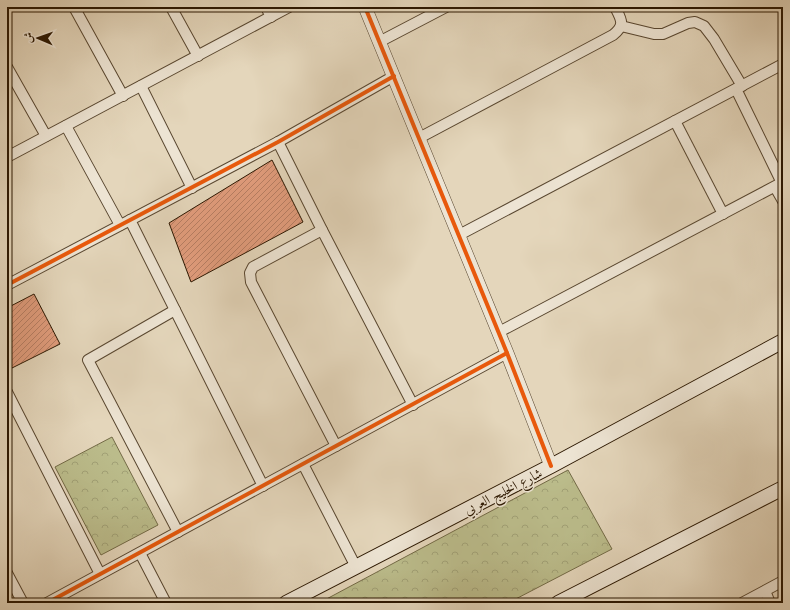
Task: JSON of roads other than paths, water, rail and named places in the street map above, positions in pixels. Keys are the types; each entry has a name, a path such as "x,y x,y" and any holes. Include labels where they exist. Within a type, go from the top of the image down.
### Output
{"main road":[{"name":"شارع الخليج العربي","path":"286,603 551,466 783,341"},
{"path":"558,603 783,489"}],"street":[{"path":"74,7 123,96"},
{"path":"171,7 198,56"},
{"path":"266,7 271,17"},
{"path":"7,157 289,7"},
{"path":"365,7 499,332 551,466"},
{"path":"379,42 446,7"},
{"path":"419,138 614,35 619,31 622,21 615,7"},
{"path":"621,26 654,34 663,34 695,22 704,26 714,39 739,87 780,184 783,201"},
{"path":"459,235 783,64"},
{"path":"7,67 46,136"},
{"path":"7,285 278,142 394,76"},
{"path":"141,86 192,188"},
{"path":"675,121 723,214"},
{"path":"66,126 120,225"},
{"path":"278,142 413,404"},
{"path":"499,332 780,184"},
{"path":"130,220 263,486"},
{"path":"322,230 253,267 250,273 251,282 336,446"},
{"path":"175,310 88,360 178,532"},
{"path":"47,603 507,353"},
{"path":"7,392 100,574"},
{"path":"303,464 356,567"},
{"path":"140,553 166,603"},
{"path":"7,573 23,603"},
{"path":"742,603 783,581"},
{"path":"764,591 770,603"}]}
